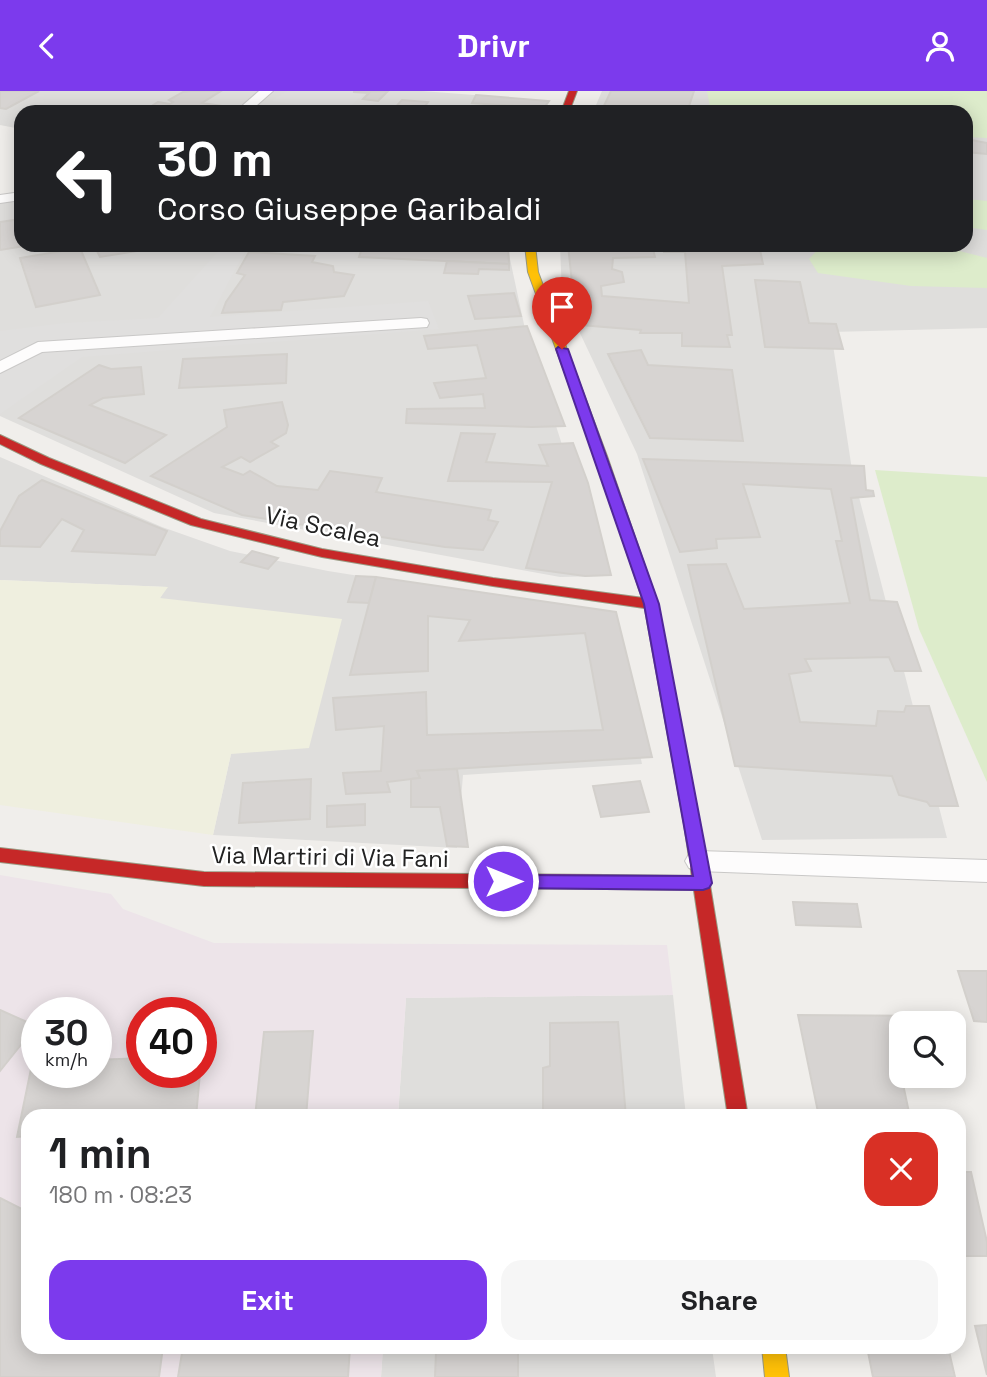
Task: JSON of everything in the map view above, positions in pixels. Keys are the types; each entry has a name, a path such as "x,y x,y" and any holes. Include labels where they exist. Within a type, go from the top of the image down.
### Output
{"main road":[{"path":"531,252 533,272 652,604 701,872 737,1109"},
{"name":"Via Scalea","path":"0,439 69,471 196,522 322,553 494,582 652,604"},
{"name":"Via Martiri di Via Fani","path":"0,855 204,879 701,872"},
{"path":"774,1354 777,1377"}],"lane":[{"path":"250,105 267,91"},
{"path":"0,368 38,347 421,323"},
{"path":"701,872 987,871"}],"shaded area":[{"path":"0,91 422,91 541,100 539,105 14,105 14,128 0,125"},
{"path":"287,91 368,91 352,105 301,105 271,101"},
{"path":"602,91 987,91 987,328 831,332 852,470 947,838 762,840 637,454 562,295 560,252 973,252 973,105 596,105"},
{"path":"14,194 14,252 508,252 525,329 604,576 560,577 214,513 0,416 0,196"},
{"path":"218,252 244,252 210,317 428,301 439,329 82,357 0,414 0,331 65,323 158,318"},
{"path":"267,252 356,252 354,256"},
{"path":"0,457 162,527 230,551 328,571 611,616 642,764 463,775 457,848 213,835 231,754 160,598 167,587 0,580"},
{"path":"0,875 111,894 123,909 214,943 667,945 673,995 406,998 398,1109 21,1109 21,1354 383,1354 381,1377 0,1377"},
{"path":"673,995 685,1109 399,1109 406,998"},
{"path":"383,1354 713,1354 716,1377 381,1377"}],"green space":[{"path":"707,91 987,91 987,138 973,137 973,105 710,105"},
{"path":"973,200 987,201 987,230 973,228"},
{"path":"816,252 963,252 987,258 987,288 911,286 818,273 809,259"},
{"path":"875,470 987,477 987,782 919,629"},
{"path":"0,580 168,587 160,598 342,619 309,748 231,754 213,835 0,805"}],"building":[{"path":"0,91 39,91 6,109 0,108"},
{"path":"221,91 202,103 216,105 153,105 158,102 170,104 173,102 169,100 183,92"},
{"path":"388,91 378,101 363,99 369,93 353,92"},
{"path":"611,91 694,91 689,105 604,105"},
{"path":"476,95 549,101 546,105 472,103"},
{"path":"402,100 428,102 426,105 397,105"},
{"path":"973,140 987,143 987,154 973,153"},
{"path":"14,220 14,248 0,250 0,222"},
{"path":"56,252 82,252 100,295 36,307 20,258"},
{"path":"98,252 130,252 100,257"},
{"path":"249,252 315,256 312,262 333,266 334,272 354,275 344,296 283,302 281,310 222,313 226,302 245,275 237,273"},
{"path":"361,252 508,252 509,264 359,257"},
{"path":"569,252 654,252 655,257 613,258 612,269 622,272 624,282 601,286 602,296 689,303 685,252 760,252 763,264 722,266 732,335 727,335 730,347 682,346 682,333 640,333 641,330 580,325 575,311"},
{"path":"447,261 509,264 509,270 479,269 478,274 444,273"},
{"path":"755,280 800,282 809,323 836,324 843,349 765,347"},
{"path":"514,293 521,316 475,319 468,296"},
{"path":"527,326 565,426 406,423 407,409 485,408 483,394 440,398 434,383 486,378 477,345 428,349 424,336"},
{"path":"641,350 648,365 732,370 743,441 650,438 608,354"},
{"path":"287,354 286,383 179,388 183,359"},
{"path":"99,365 111,369 141,367 144,394 103,398 90,405 166,435 125,463 19,418"},
{"path":"282,402 288,425 286,433 271,442 278,446 250,462 241,457 222,467 243,475 250,471 277,486 318,490 330,471 382,478 376,492 491,510 488,520 498,522 483,550 445,547 242,515 151,476 227,427 224,410"},
{"path":"461,433 495,434 486,462 548,466 539,445 573,443 588,483 611,575 585,576 526,568 552,482 448,481"},
{"path":"643,459 864,466 866,490 873,491 874,496 851,498 870,600 897,602 921,671 895,671 889,657 805,659 811,671 789,674 800,722 876,726 878,711 904,712 906,706 929,706 958,806 930,806 927,802 899,795 892,776 735,766 688,565 726,564 744,609 850,603 836,541 842,541 831,489 743,484 760,537 716,539 717,548 680,552"},
{"path":"42,480 167,531 155,555 72,551 84,530 62,519 40,547 0,546 0,531 19,496"},
{"path":"252,551 278,558 268,569 241,562"},
{"path":"356,576 376,577 369,603 348,602"},
{"path":"376,577 616,612 652,757 417,771 420,778 387,782 390,792 346,794 343,773 381,771 384,726 336,730 333,698 426,692 427,735 603,730 585,633 459,641 470,620 428,616 428,671 350,675"},
{"path":"457,769 468,847 447,846 440,807 411,807 411,779 420,778 417,771"},
{"path":"311,779 310,819 239,823 243,783"},
{"path":"640,781 649,812 601,817 593,786"},
{"path":"365,804 365,825 327,827 327,806"},
{"path":"793,902 857,904 861,927 796,925"},
{"path":"958,971 987,971 987,1022 974,1021"},
{"path":"0,1010 21,1019 21,1045 0,1071"},
{"path":"798,1015 889,1016 889,1088 904,1088 908,1109 817,1109"},
{"path":"618,1022 625,1109 543,1109 543,1068 550,1066 550,1023"},
{"path":"313,1031 307,1109 256,1109 264,1032"},
{"path":"112,1059 126,1059 126,1088 199,1088 197,1109 23,1109 27,1088 112,1088"},
{"path":"21,1118 21,1137 17,1137"},
{"path":"966,1172 971,1172 987,1242 987,1256 966,1256"},
{"path":"0,1198 21,1208 21,1354 162,1354 159,1377 0,1377"},
{"path":"987,1325 987,1375 975,1326"},
{"path":"182,1354 350,1354 348,1377 178,1377"},
{"path":"436,1354 518,1354 518,1377 435,1377"},
{"path":"868,1354 950,1354 955,1377 873,1377"}],"traffic: slow":[{"path":"531,252 533,272 601,456 651,604 692,824"},
{"path":"606,882 703,883"},
{"path":"774,1354 777,1377"}],"traffic: jam":[{"path":"568,105 573,91"},
{"path":"0,439 45,461 196,522 322,553 493,582 651,604"},
{"path":"692,824 737,1109"},
{"path":"0,855 204,879 606,882"}],"route":[{"path":"503,881 703,883 652,604 562,349"}]}
